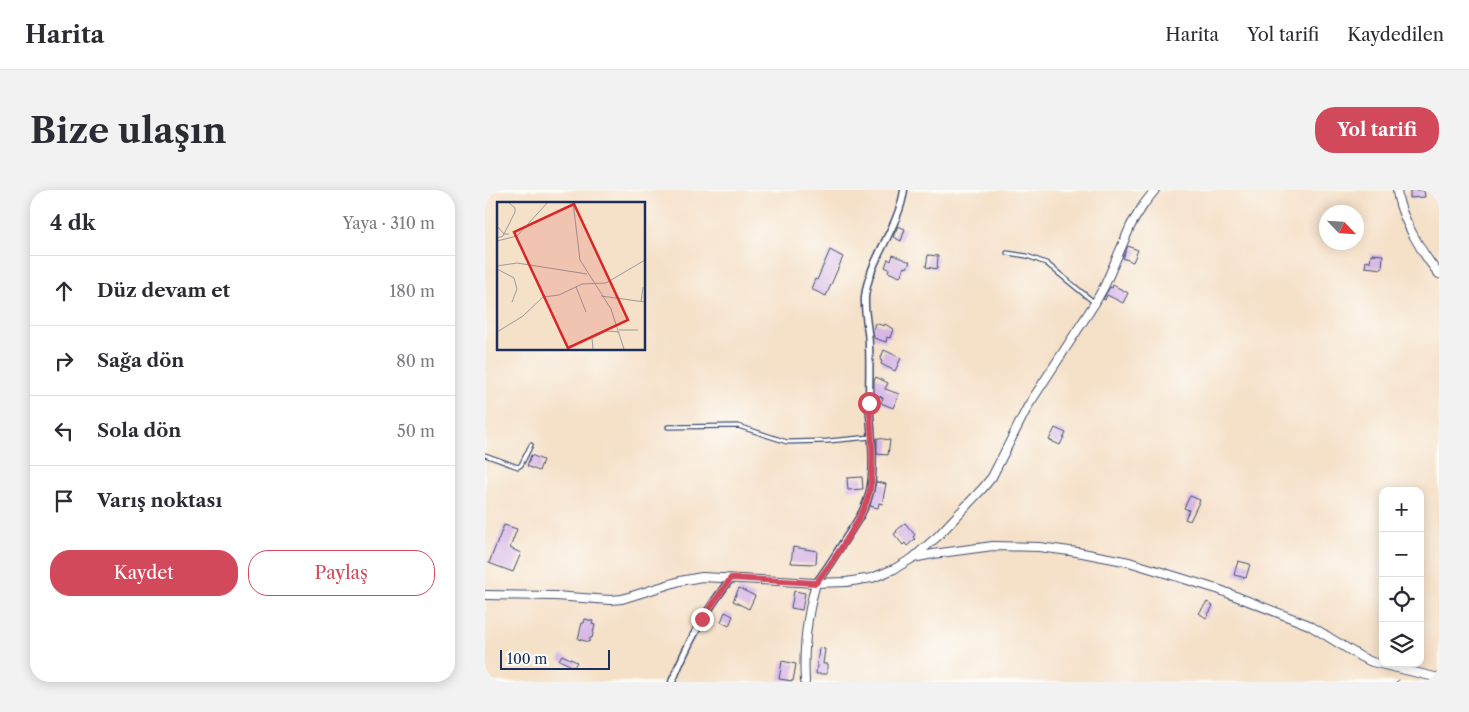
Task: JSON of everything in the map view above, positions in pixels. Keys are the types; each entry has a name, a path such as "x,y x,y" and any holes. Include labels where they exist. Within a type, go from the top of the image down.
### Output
{"street":[{"path":"805,682 809,608 816,583 828,568 857,521 869,496 871,437 869,348 865,321 865,297 871,275 901,207 904,190"},
{"path":"485,595 555,596 610,600 690,578 835,583 866,579 884,574 913,558 938,536 992,477 1028,406 1095,303 1131,226 1155,190"},
{"path":"1397,190 1400,206 1405,217 1429,263 1439,274"},
{"path":"913,558 1010,545 1077,552 1129,562 1220,590 1309,625 1371,662 1439,678"},
{"path":"672,682 692,636 731,578"}],"lane":[{"path":"1007,253 1027,256 1046,262 1095,303"},
{"path":"669,427 739,426 787,442 871,437"},
{"path":"485,455 518,467 521,465 531,445"}],"building":[{"path":"1410,190 1424,190 1425,197 1410,198"},
{"path":"898,226 905,229 901,241 893,237"},
{"path":"1128,246 1138,250 1133,262 1123,258"},
{"path":"830,250 843,257 826,296 811,289"},
{"path":"1371,254 1383,255 1382,269 1365,267 1366,261 1370,262"},
{"path":"893,255 910,262 907,268 904,267 900,277 888,272 889,269 885,267 888,259 891,261"},
{"path":"928,255 938,256 937,269 926,267"},
{"path":"1113,285 1128,293 1123,303 1107,295 1105,300 1103,299"},
{"path":"875,323 884,326 885,324 893,329 890,338 887,337 886,342 874,338"},
{"path":"884,350 901,358 895,371 881,364 882,361 880,360"},
{"path":"876,377 888,383 885,389 899,394 893,408 881,403 883,398 874,393"},
{"path":"1055,428 1066,433 1060,445 1049,440"},
{"path":"877,438 890,440 888,455 877,454"},
{"path":"531,455 543,460 539,471 527,466"},
{"path":"862,477 863,489 848,490 847,478"},
{"path":"876,482 886,484 882,504 879,503 878,508 870,506"},
{"path":"1190,496 1200,500 1190,521 1185,519 1189,510 1184,508"},
{"path":"905,523 915,535 913,537 915,539 907,546 905,543 903,545 894,534"},
{"path":"504,525 517,529 510,548 521,553 513,572 489,563"},
{"path":"793,547 817,551 816,564 791,563"},
{"path":"1238,561 1250,564 1246,578 1234,575"},
{"path":"739,588 755,596 749,609 733,601"},
{"path":"794,591 805,593 802,610 791,608"},
{"path":"1207,602 1213,606 1206,618 1199,613"},
{"path":"725,612 733,616 729,626 721,622"},
{"path":"585,619 593,621 592,624 595,625 589,642 578,639 582,623 584,623"},
{"path":"819,648 825,649 823,664 827,664 827,674 816,674"},
{"path":"562,655 577,662 574,667 559,660"},
{"path":"782,661 796,664 793,681 779,679"}],"route":[{"path":"702,619 731,578 798,580 816,583 828,568 865,507 871,488 869,403"}]}
